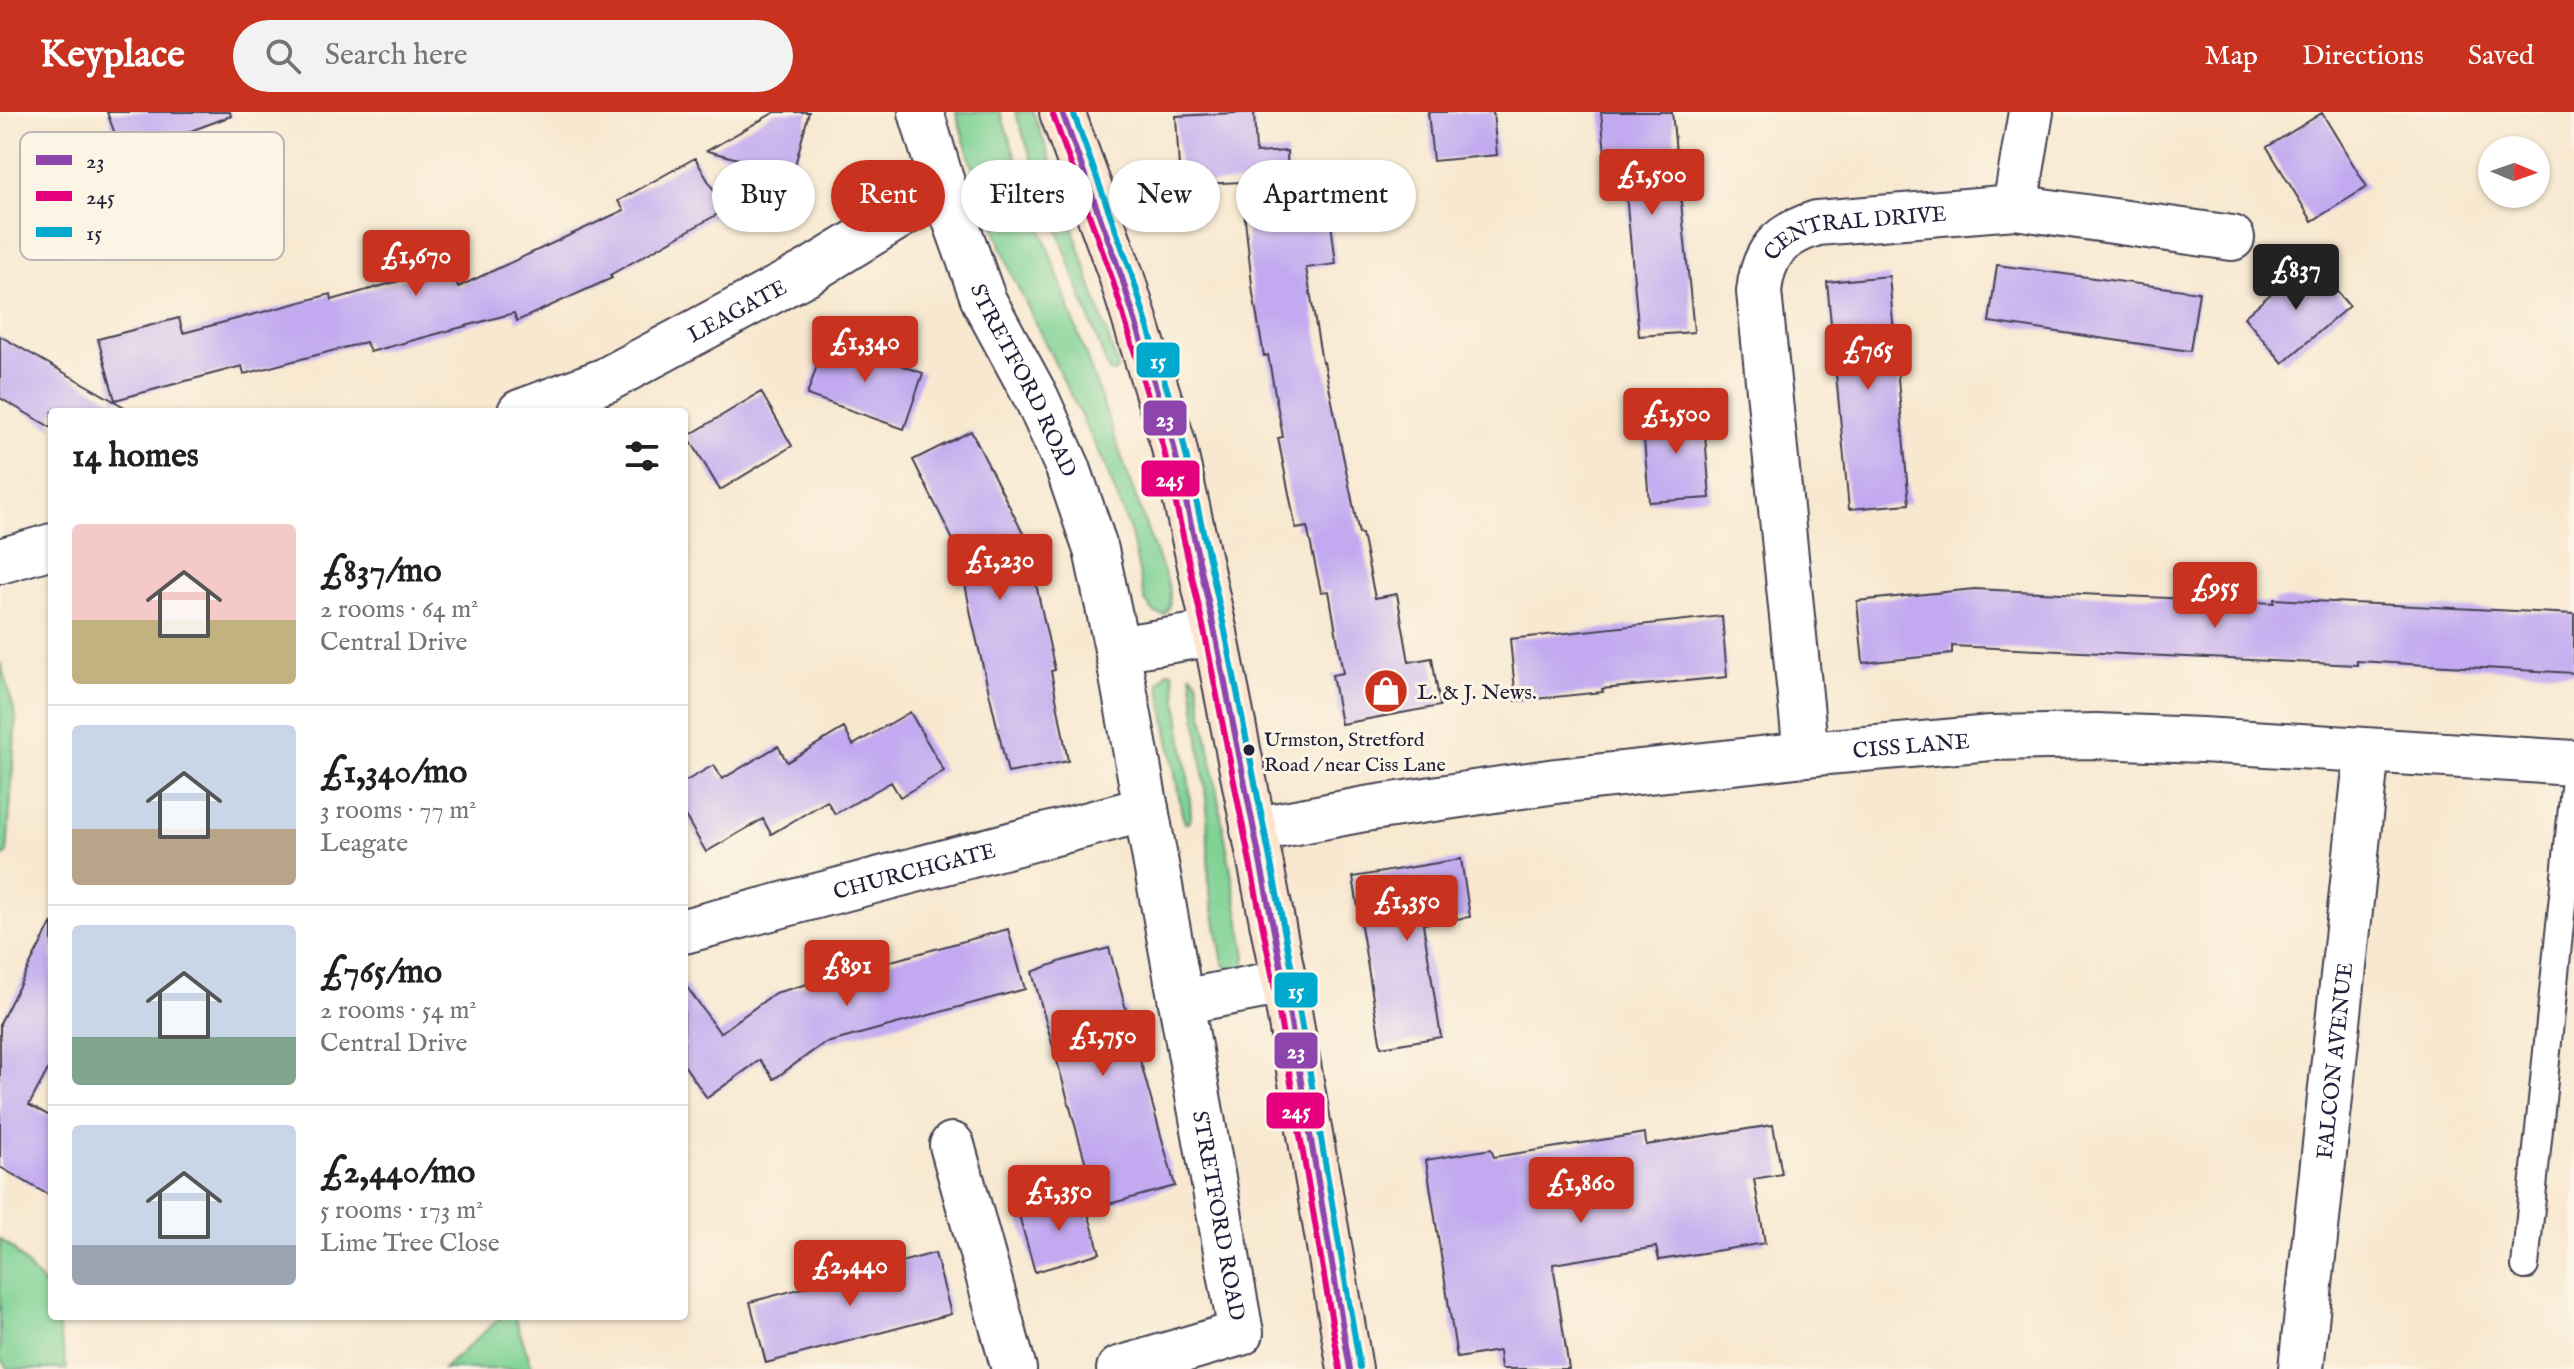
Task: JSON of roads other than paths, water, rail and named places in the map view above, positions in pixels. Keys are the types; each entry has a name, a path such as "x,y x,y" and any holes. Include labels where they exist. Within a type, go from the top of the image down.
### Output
{"main road":[{"path":"1062,112 1121,275 1173,443 1215,633 1284,982 1350,1369"}],"street":[{"name":"STRETFORD ROAD","path":"921,112 935,160"},
{"path":"2015,207 2031,112"},
{"name":"STRETFORD ROAD","path":"945,192 984,301 1037,399 1068,468 1096,550 1117,649 1241,1333 1119,1369"},
{"name":"CENTRAL DRIVE","path":"1806,754 1759,292 1761,268 1774,247 1793,230 1817,223 2015,207 2232,238"},
{"name":"LEAGATE","path":"531,408 606,380 808,272 874,232"},
{"path":"0,561 48,547"},
{"path":"1117,649 1215,633"},
{"name":"CISS LANE","path":"1253,830 1477,792 1806,754 1991,738 2096,736 2202,740 2574,763"},
{"name":"FALCON AVENUE","path":"2301,1369 2367,751"},
{"name":"CHURCHGATE","path":"688,930 1146,809"},
{"path":"1181,1002 1284,982"},
{"path":"952,1145 1014,1369"}],"lane":[{"path":"2525,1266 2574,788"}],"place":[{"name":"L. & J. News.","path":"1386,691"},
{"name":"Urmston, Stretford Road / near Ciss Lane","path":"1249,750"}]}
